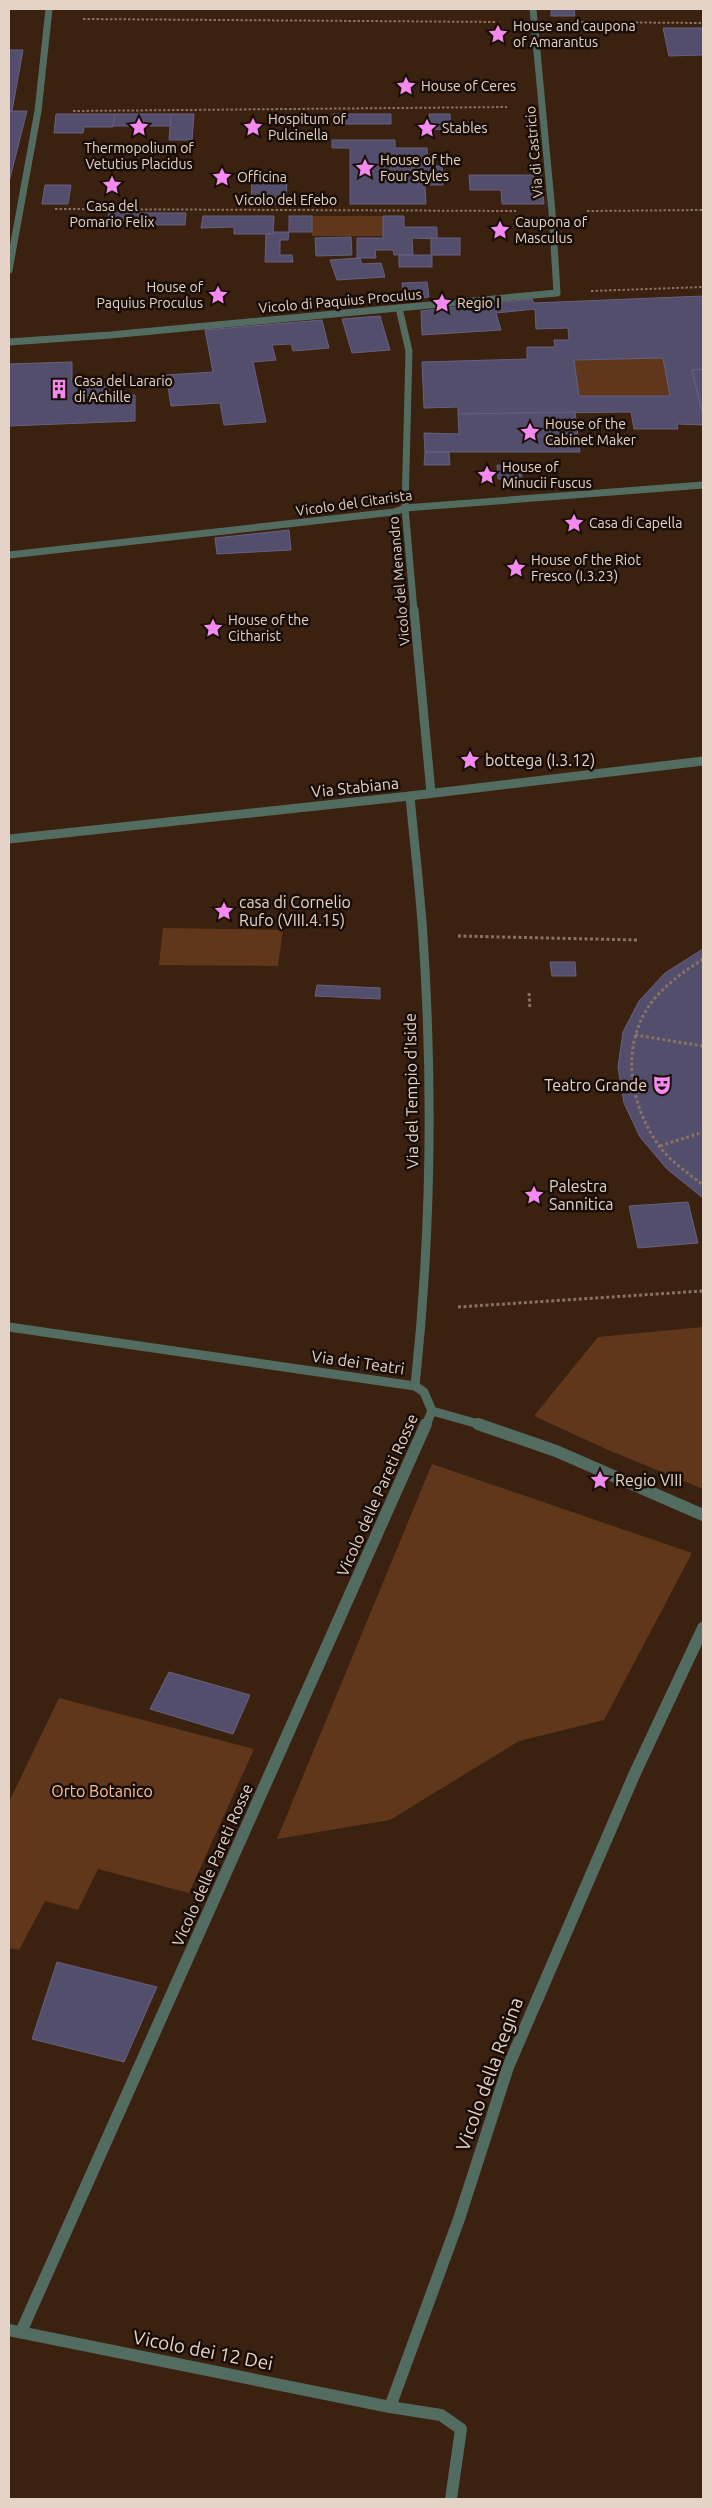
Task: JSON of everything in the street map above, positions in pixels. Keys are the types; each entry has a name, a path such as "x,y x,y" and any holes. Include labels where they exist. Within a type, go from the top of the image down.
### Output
{"street":[{"path":"9,270 38,111 49,9"},
{"name":"Via di Castricio","path":"533,9 552,212 557,293"},
{"name":"Vicolo di Paquius Proculus","path":"9,342 557,293"},
{"name":"Vicolo del Menandro","path":"399,308 409,351 405,508 431,793"},
{"name":"Vicolo del Citarista","path":"9,556 394,512 405,508 703,485"},
{"name":"Via Stabiana","path":"9,839 410,796 703,761"},
{"name":"Via del Tempio d'Iside","path":"410,796 423,936 429,1108 423,1310 415,1386"},
{"name":"Via dei Teatri","path":"9,1326 415,1386 424,1392 432,1411"},
{"path":"432,1411 490,1427 556,1451 703,1515"},
{"name":"Vicolo delle Pareti Rosse","path":"15,2331 432,1411"},
{"name":"Vicolo della Regina","path":"390,2406 459,2219 508,2067 627,1791 703,1628"},
{"name":"Vicolo dei 12 Dei","path":"15,2331 390,2406"},
{"path":"390,2406 441,2416 461,2429 451,2499"}],"path":[{"path":"48,19 703,23"},
{"path":"38,111 542,107"},
{"name":"Vicolo del Efebo","path":"19,209 552,212 703,210"},
{"path":"557,293 703,287"},
{"path":"423,936 638,940"},
{"path":"703,959 674,978 650,1004 636,1035 630,1068 636,1102 660,1146 676,1164 703,1185"},
{"path":"529,993 530,1009"},
{"path":"636,1035 703,1046"},
{"path":"660,1146 703,1132"},
{"path":"423,1310 703,1291"}],"green space":[{"path":"312,216 383,216 383,236 312,236"},
{"path":"663,358 670,396 579,396 574,360"},
{"path":"163,928 283,930 278,966 159,965"},
{"path":"703,1327 703,1489 606,1449 534,1416 598,1337"},
{"path":"432,1464 692,1553 604,1720 519,1741 390,1820 277,1839"},
{"name":"Orto Botanico","path":"59,1698 254,1749 189,1893 98,1869 78,1910 45,1901 19,1950 9,1948 9,1802"}],"building":[{"path":"551,9 574,9 575,16 551,16"},
{"path":"663,28 703,28 703,55 669,56"},
{"path":"9,50 23,50 12,111 9,111"},
{"path":"9,111 27,111 9,182"},
{"path":"56,114 115,114 113,127 84,127 83,133 54,133"},
{"path":"115,114 171,114 171,126 113,126"},
{"path":"171,114 194,114 192,140 169,140"},
{"path":"333,114 391,114 391,124 332,124"},
{"path":"429,114 450,114 451,130 430,129"},
{"path":"332,140 395,140 395,148 427,148 428,166 442,166 443,185 425,185 426,204 350,204 350,148 332,148"},
{"path":"469,175 541,175 544,204 502,204 501,190 470,190"},
{"path":"252,178 287,178 286,204 251,204"},
{"path":"45,185 71,185 68,204 42,204"},
{"path":"109,212 139,212 137,222 108,222"},
{"path":"138,213 186,213 185,225 137,225"},
{"path":"203,216 274,216 273,234 234,234 234,227 201,228"},
{"path":"289,216 312,216 312,232 289,232"},
{"path":"383,216 404,216 404,227 437,227 437,239 412,238 413,255 394,255 393,250 375,250 376,258 357,258 357,238 383,238"},
{"path":"274,232 289,232 288,240 280,240 280,255 292,255 293,262 265,262 266,234 273,234"},
{"path":"351,237 352,255 316,256 315,238"},
{"path":"431,238 460,238 460,255 431,255"},
{"path":"399,255 432,255 432,267 399,267"},
{"path":"360,258 362,264 381,263 385,277 337,280 330,260"},
{"path":"427,282 429,297 404,300 402,283"},
{"path":"703,296 703,369 692,370 703,415 703,425 677,424 678,429 634,429 631,412 458,414 458,407 424,408 422,362 527,359 527,347 555,347 554,340 569,340 568,328 536,329 535,309 496,313 501,330 422,335 421,311 532,299 534,303","holes":["663,358 670,396 579,396 574,360"]},
{"path":"380,316 390,350 352,353 342,319"},
{"path":"322,320 329,348 293,351 291,344 272,345 276,360 253,362 266,422 224,425 220,403 171,406 166,375 213,372 205,330"},
{"name":"Casa del Larario di Achille","path":"72,362 72,383 109,382 109,396 135,395 135,421 9,426 9,364"},
{"path":"703,369 703,415 692,370"},
{"path":"575,412 580,452 425,452 424,433 459,434 458,414"},
{"path":"425,452 449,452 450,465 424,465"},
{"path":"497,465 521,466 522,479 498,479"},
{"path":"289,530 291,550 217,554 215,538"},
{"name":"Teatro Grande","path":"703,949 703,1198 667,1169 640,1137 624,1103 618,1067 623,1032 639,1001 665,973"},
{"path":"550,962 575,962 576,976 552,976"},
{"path":"317,985 380,988 380,999 315,996"},
{"path":"688,1202 698,1243 638,1248 629,1206"},
{"path":"169,1672 250,1695 233,1734 150,1709"},
{"path":"57,1962 157,1987 124,2062 32,2039"}],"place":[{"name":"House and caupona of Amarantus","path":"498,34"},
{"name":"House of Ceres","path":"406,86"},
{"name":"Thermopolium of Vetutius Placidus","path":"139,127"},
{"name":"Hospitum of Pulcinella","path":"253,127"},
{"name":"Stables","path":"427,128"},
{"name":"House of the Four Styles","path":"365,168"},
{"name":"Officina","path":"222,177"},
{"name":"Casa del Pomario Felix","path":"112,185"},
{"name":"Caupona of Masculus","path":"500,230"},
{"name":"House of Paquius Proculus","path":"218,295"},
{"name":"Regio I","path":"442,303"},
{"name":"Casa del Larario di Achille","path":"59,389"},
{"name":"House of the Cabinet Maker","path":"530,432"},
{"name":"House of Minucii Fuscus","path":"487,475"},
{"name":"Casa di Capella","path":"574,523"},
{"name":"House of the Riot Fresco (I.3.23)","path":"516,568"},
{"name":"House of the Citharist","path":"213,628"},
{"name":"bottega (I.3.12)","path":"470,760"},
{"name":"casa di Cornelio Rufo (VIII.4.15)","path":"224,911"},
{"name":"Teatro Grande","path":"662,1085"},
{"name":"Palestra Sannitica","path":"534,1195"},
{"name":"Regio VIII","path":"600,1480"}]}
